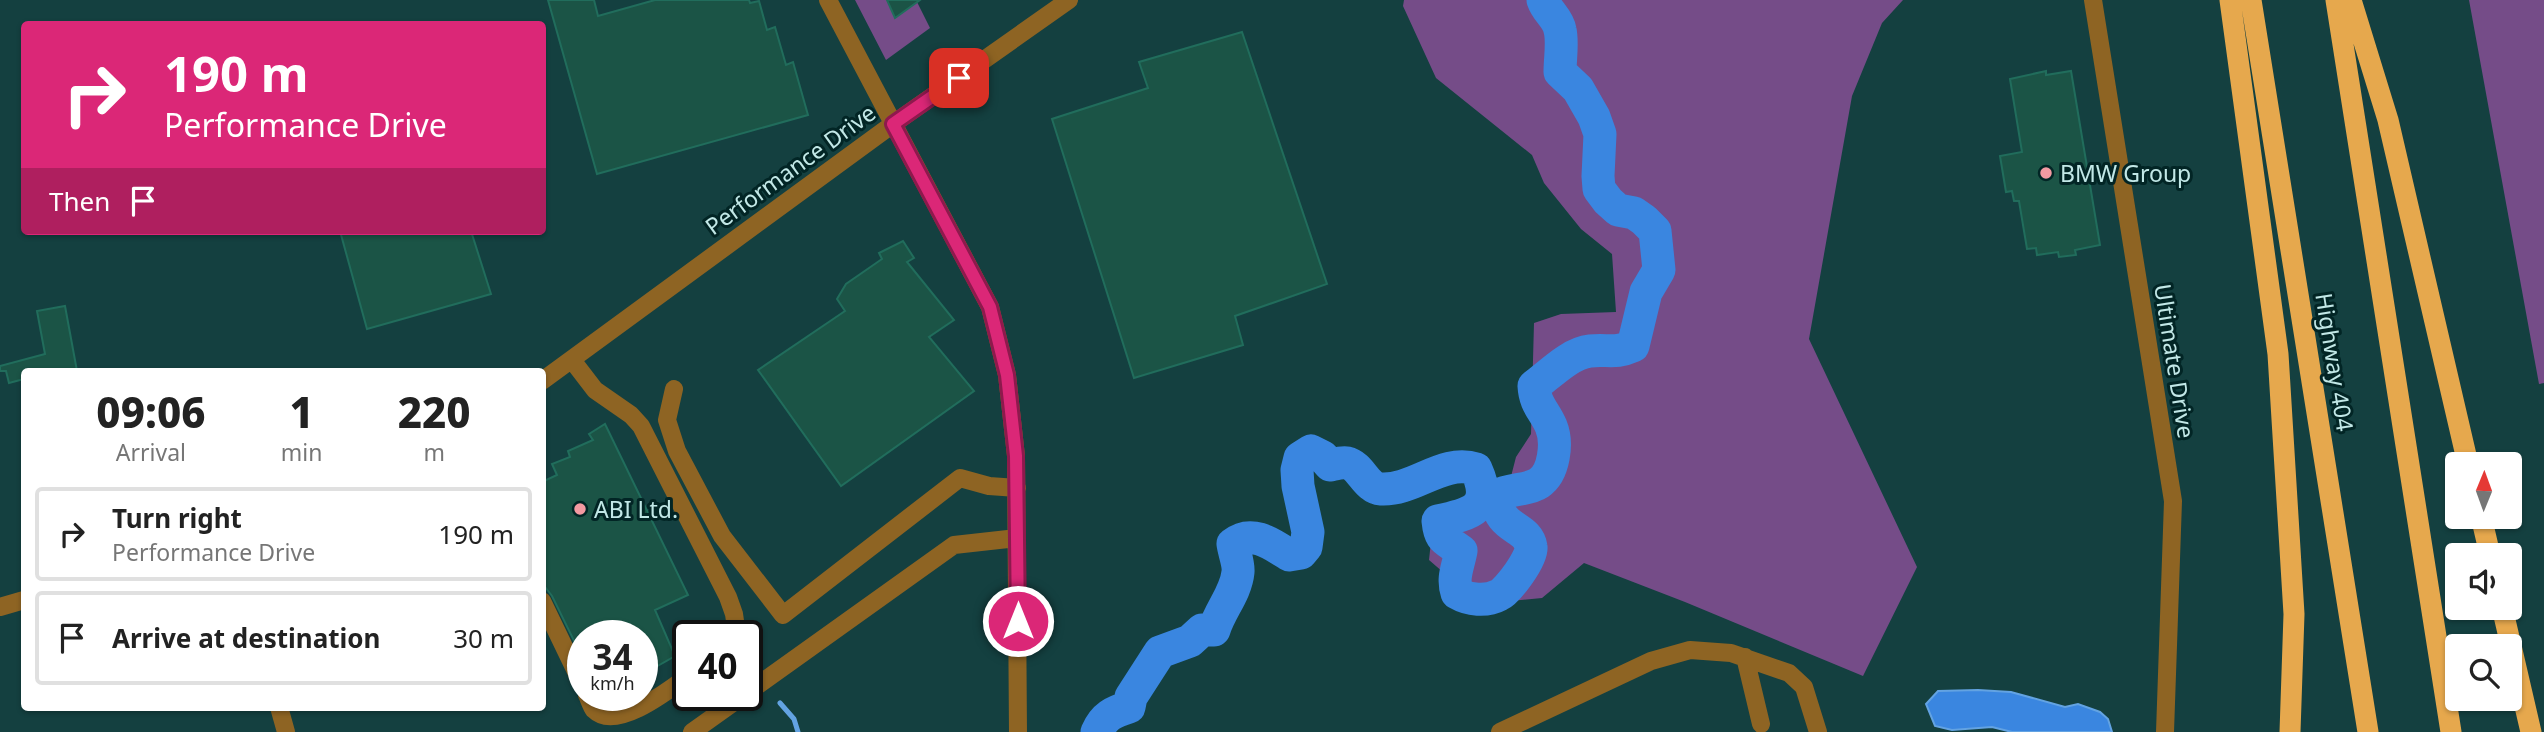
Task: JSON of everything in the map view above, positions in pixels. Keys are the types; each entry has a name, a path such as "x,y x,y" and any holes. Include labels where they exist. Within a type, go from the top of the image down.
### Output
{"highway":[{"path":"2230,0 2278,354 2294,614 2290,732"},
{"name":"Highway 404","path":"2251,0 2368,732"},
{"path":"2336,0 2451,732"},
{"path":"2351,0 2388,120 2465,452"},
{"path":"2505,620 2531,732"}],"street":[{"path":"828,0 990,307 1007,375 1016,456 1018,732"},
{"name":"Performance Drive","path":"546,379 893,124 1069,0"},
{"name":"Ultimate Drive","path":"2094,0 2173,501 2165,732"},
{"path":"572,360 595,390 631,415 641,426 728,597 735,620"},
{"path":"674,389 667,420 677,451 722,536 783,615 960,478 989,486 1017,488"},
{"path":"763,682 954,545 1017,538"},
{"path":"0,607 21,601"},
{"path":"546,609 567,653"},
{"path":"1509,730 1651,661 1690,650 1713,650 1745,657 1789,673 1804,687 1818,732"},
{"path":"1745,657 1761,724"},
{"path":"280,711 286,732"},
{"path":"595,711 616,719 629,717 638,711"},
{"path":"692,732 722,711"}],"shaded area":[{"path":"855,0 916,0 930,28 886,60"},
{"path":"1404,0 1903,0 1882,23 1852,96 1809,339 1917,567 1863,676 1584,563 1542,598 1480,604 1429,560 1433,523 1450,511 1486,509 1506,496 1516,457 1531,434 1534,323 1561,314 1616,312 1612,254 1581,229 1544,183 1532,155 1436,78 1403,6"},
{"path":"2469,0 2544,0 2544,383 2539,384"}],"water":[{"path":"1938,691 2011,692 2065,707 2078,704 2100,712 2108,719 2112,732 2012,732 1992,727 1952,730 1935,726 1926,704"}],"building":[{"path":"548,0 594,0 598,16 655,0 759,1 767,30 775,27 786,65 793,62 808,115 597,174"},
{"path":"887,0 920,0 895,18"},
{"path":"1242,32 1327,284 1235,316 1243,345 1134,378 1052,119 1148,88 1139,62"},
{"name":"BMW Group","path":"2046,71 2046,75 2071,71 2100,245 2075,250 2076,255 2059,257 2058,252 2037,255 2036,248 2027,249 2019,201 2014,201 2012,191 2006,192 2000,156 2022,152 2010,79"},
{"path":"341,235 472,235 491,294 367,329"},
{"path":"903,241 914,258 907,262 954,320 929,337 974,391 841,486 758,370 845,311 837,299 846,284 882,259 879,253"},
{"path":"65,306 76,368 21,368 21,380 9,383 6,371 0,371 0,366 45,354 37,311"},
{"path":"605,424 688,595 655,610 672,649 672,658 658,666 658,620 567,620 567,626 546,588 546,480 557,475 552,464 570,457 568,451 593,440 589,434"}],"waterway":[{"path":"1097,732 1110,715 1129,707 1131,697 1160,652 1190,641 1202,630 1214,630 1237,580 1238,565 1233,544 1247,538 1255,538 1289,555 1301,553 1306,547 1308,532 1297,470 1300,458 1311,451 1323,457 1330,465 1352,465 1371,485 1381,489 1405,485 1452,468 1476,469 1481,482 1481,501 1469,512 1438,521 1442,537 1461,551 1455,577 1457,593 1478,599 1494,597 1508,587 1524,566 1531,552 1529,540 1502,516 1496,496 1539,483 1551,465 1553,433 1538,403 1534,386 1567,360 1582,353 1616,351 1633,346 1646,292 1659,270 1655,231 1634,213 1618,210 1599,189 1600,134 1578,89 1560,72 1560,30 1543,0"},
{"path":"780,703 794,719 798,732"}],"place":[{"name":"BMW Group","path":"2046,173"},
{"name":"ABI Ltd.","path":"580,509"}],"route":[{"path":"959,78 893,124 990,307 1007,375 1016,456 1018,621"}]}
